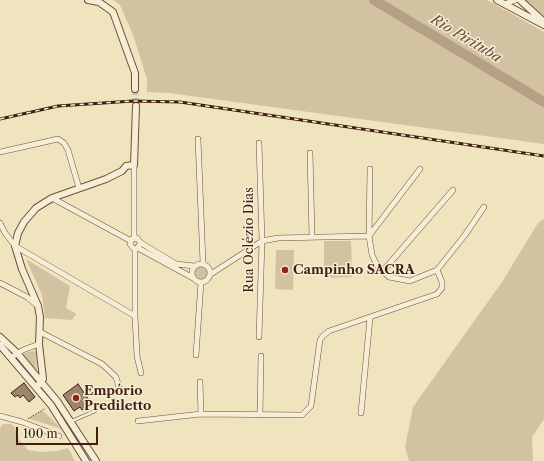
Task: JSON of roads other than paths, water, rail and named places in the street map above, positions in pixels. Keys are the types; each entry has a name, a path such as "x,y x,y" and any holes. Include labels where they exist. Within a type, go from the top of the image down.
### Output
{"street":[{"path":"88,0 99,2 113,12 135,73 135,89"},
{"path":"498,0 544,24"},
{"path":"504,4 516,0"},
{"path":"520,0 544,24"},
{"path":"136,106 133,240 131,245 136,249 201,282 207,280 211,274 262,241 278,238 312,236 369,236"},
{"path":"0,152 58,139 64,143 68,150 79,188"},
{"path":"198,139 203,263"},
{"name":"Rua Oclézio Dias","path":"259,143 262,241 259,337"},
{"path":"310,153 312,236"},
{"path":"15,246 18,233 24,222 36,208 52,198 106,180 122,171 126,166 134,165"},
{"path":"370,169 369,236 374,260 382,272 389,277 410,281 437,270 465,235 484,207"},
{"path":"369,236 420,169"},
{"path":"382,272 453,190"},
{"path":"52,198 133,240 139,239 141,243 179,265 194,266 203,263"},
{"path":"0,223 5,233 15,246 22,269 38,306 40,332 39,344 42,372 47,389"},
{"path":"141,243 136,249 135,316 138,356 142,373"},
{"path":"15,246 135,316"},
{"path":"203,263 208,266 211,274"},
{"path":"193,278 192,272 194,266"},
{"path":"138,422 201,414 302,415 308,411 314,396 320,340 329,331 437,294 442,288 442,282 437,270"},
{"path":"196,355 201,282"},
{"path":"0,283 27,297 38,306"},
{"path":"360,413 370,318"},
{"path":"40,332 102,364 116,377 120,391"},
{"path":"0,337 39,384 86,461"},
{"path":"15,355 39,344"},
{"path":"0,345 15,355"},
{"path":"260,414 261,356"},
{"path":"39,384 42,372"},
{"path":"200,382 201,414"},
{"path":"39,384 47,389 73,423 96,461"},
{"path":"0,416 22,422 59,436"}],"lane":[{"path":"73,423 95,411"}],"waterway":[{"name":"Rio Pirituba","path":"374,0 544,102"}],"tunnel":[{"path":"135,89 136,106"}],"railway":[{"path":"0,119 58,106 133,101 180,102 544,156"}],"place":[{"name":"Campinho SACRA","path":"285,270"},
{"name":"Empório Prediletto","path":"76,398"}]}
